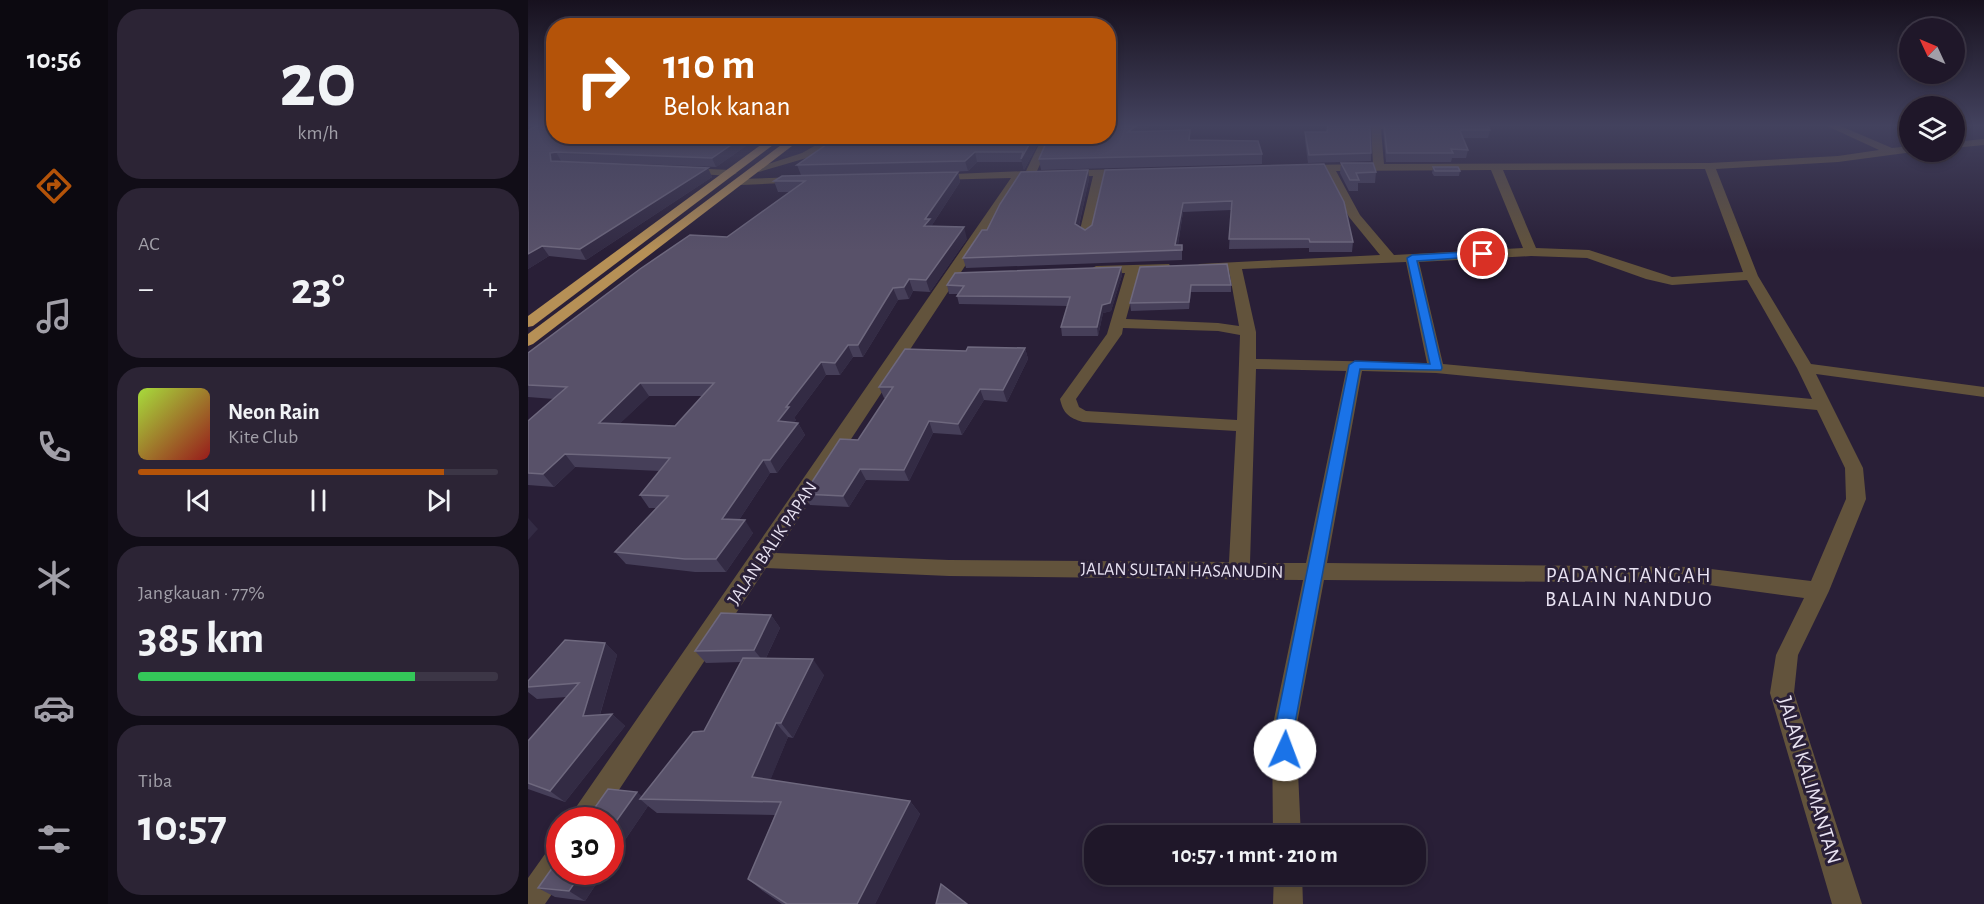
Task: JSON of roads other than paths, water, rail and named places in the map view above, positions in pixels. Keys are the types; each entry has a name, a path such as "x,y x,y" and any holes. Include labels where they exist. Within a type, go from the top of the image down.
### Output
{"highway":[{"path":"528,323 738,167"},
{"path":"528,341 759,169"}],"street":[{"path":"759,169 765,167"},
{"name":"JALAN BALIK PAPAN","path":"593,807 761,560 950,275 1029,167"},
{"path":"1294,168 1583,167"},
{"name":"JALAN KALIMANTAN","path":"1709,167 1751,276 1805,368 1854,468 1856,499 1818,591 1787,655 1782,693 1847,904"},
{"path":"1329,168 1341,198 1360,226 1392,260"},
{"path":"1496,168 1531,252"},
{"path":"674,170 730,173"},
{"path":"927,177 1145,172"},
{"path":"1085,234 1099,173"},
{"path":"741,182 811,180"},
{"path":"1087,270 1574,252 1589,254 1651,276 1672,280 1751,276"},
{"path":"1412,258 1436,368"},
{"path":"1235,266 1248,332 1239,570"},
{"path":"1133,268 1114,334 1068,399 1071,410 1083,416 1246,426"},
{"path":"950,275 973,274"},
{"path":"1117,324 1218,327 1248,332"},
{"path":"1248,364 1436,368 1822,405"},
{"path":"1287,825 1284,729 1355,365"},
{"path":"1805,368 1984,392"},
{"name":"JALAN SULTAN HASANUDIN","path":"761,560 949,568 1694,575 1818,591"},
{"path":"528,903 546,877"},
{"path":"1288,885 1288,904"}],"district":[{"name":"PADANGTANGAH BALAIN NANDUO","path":"1629,587"}]}
